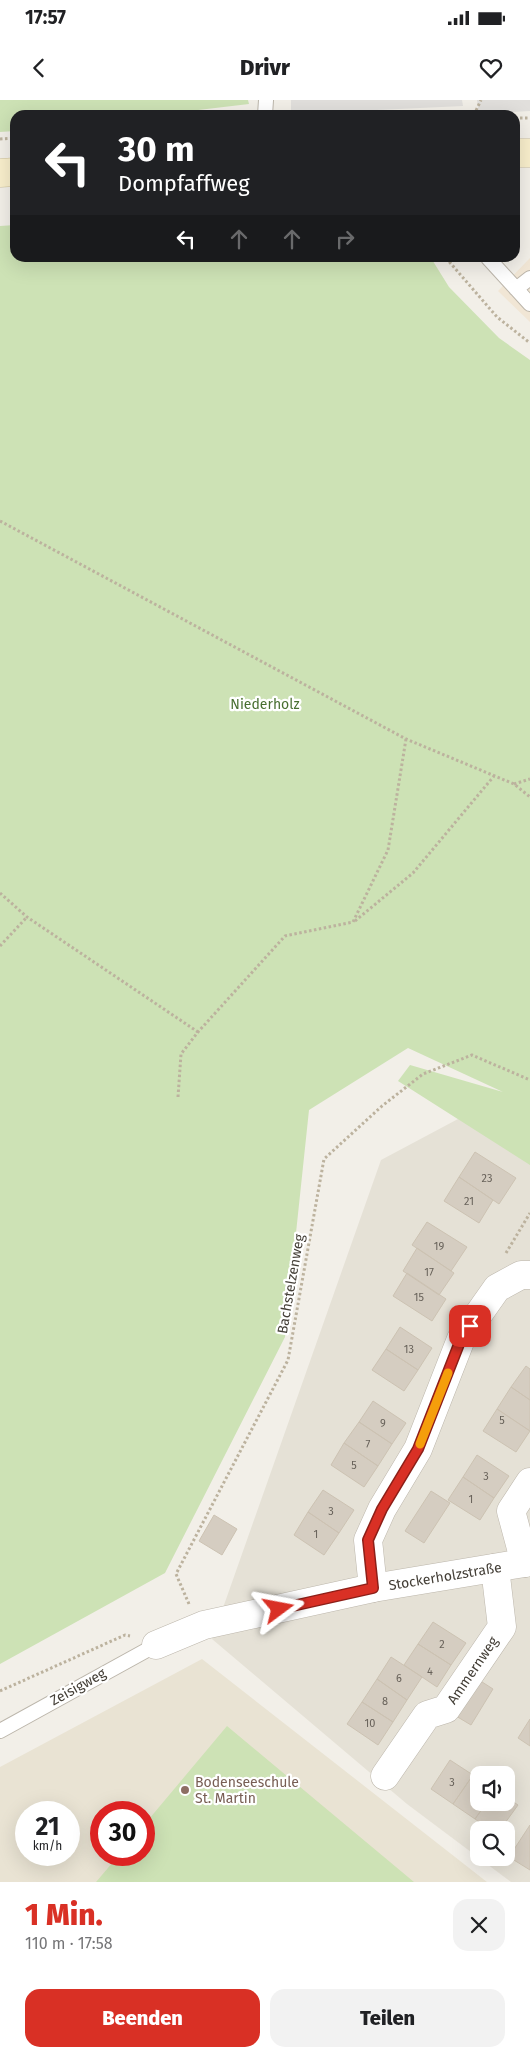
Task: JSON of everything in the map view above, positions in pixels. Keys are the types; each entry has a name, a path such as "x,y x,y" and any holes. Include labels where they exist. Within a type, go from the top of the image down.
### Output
{"street":[{"path":"373,1588 368,1540 382,1509 418,1449 461,1339 497,1288 521,1275 530,1275"},
{"path":"528,1563 511,1511 530,1482"},
{"name":"Stockerholzstraße","path":"156,1645 199,1627 373,1588 528,1563"},
{"name":"Ammernweg","path":"385,1776 427,1715 446,1709 502,1627 495,1568"}],"lane":[{"path":"492,262 530,304"},
{"path":"516,289 530,278"},
{"name":"Zeisigweg","path":"0,1731 156,1645"}],"path":[{"path":"449,262 497,317 530,343"},
{"path":"0,521 406,739 514,784 530,797"},
{"path":"353,922 388,850 406,739"},
{"path":"178,1097 181,1054 198,1032 285,936 353,922 413,873 494,776"},
{"path":"514,784 530,779"},
{"path":"0,893 27,917 198,1032"},
{"path":"0,946 27,917"},
{"name":"Bachstelzenweg","path":"199,1627 176,1574 288,1360 324,1159 382,1106 424,1074 448,1064 472,1055 530,1080"},
{"path":"0,1691 125,1635 156,1645"}],"shaded area":[{"path":"291,100 462,100 463,106 377,110 291,110"},
{"path":"477,100 530,100 530,111 478,110"},
{"path":"530,258 530,322 498,291"},
{"path":"458,1119 530,1122 530,1882 511,1882 490,1866 515,1866 515,1821 470,1821 470,1851 407,1804 212,1639 381,1160"},
{"name":"Bodenseeschule St. Martin","path":"202,1659 487,1882 0,1882 0,1767"}],"green space":[{"path":"0,100 248,100 249,104 198,110 10,110 10,131 0,132"},
{"name":"Niederholz","path":"10,225 10,262 433,262 449,287 499,338 530,360 530,1165 398,1081 410,1065 503,1092 408,1048 309,1110 285,1337 165,1573 0,1664 0,226"},
{"path":"227,1726 414,1882 96,1882 110,1866 155,1866 155,1812"}],"building":[{"path":"475,1152 516,1178 499,1204 459,1177"},
{"path":"459,1177 493,1200 479,1223 444,1201"},
{"path":"427,1222 467,1247 451,1271 412,1245"},
{"path":"417,1248 454,1273 439,1295 403,1271"},
{"path":"407,1273 446,1299 432,1321 393,1296"},
{"path":"400,1327 432,1348 418,1370 386,1349"},
{"path":"386,1349 418,1370 404,1391 372,1370"},
{"path":"526,1366 530,1369 530,1400 511,1387"},
{"path":"511,1387 530,1400 530,1431 497,1409"},
{"path":"373,1401 406,1423 392,1444 359,1422"},
{"path":"497,1409 530,1431 516,1452 483,1431"},
{"path":"359,1422 392,1444 378,1466 344,1443"},
{"path":"344,1443 378,1466 364,1487 331,1465"},
{"path":"477,1455 509,1476 494,1498 463,1477"},
{"path":"463,1477 494,1498 480,1520 448,1500"},
{"path":"323,1490 354,1510 339,1533 308,1512"},
{"path":"431,1491 450,1503 424,1543 405,1531"},
{"path":"308,1512 339,1533 324,1555 294,1535"},
{"path":"214,1515 237,1529 222,1555 199,1541"},
{"path":"433,1622 466,1643 451,1665 418,1644"},
{"path":"418,1644 451,1665 437,1687 404,1665"},
{"path":"391,1657 422,1677 407,1700 377,1679"},
{"path":"377,1679 407,1700 393,1722 362,1702"},
{"path":"479,1680 493,1689 471,1725 456,1716"},
{"path":"362,1702 393,1722 378,1745 347,1724"},
{"path":"530,1719 530,1746 518,1738"},
{"path":"450,1760 470,1773 470,1779 453,1804 431,1789"},
{"path":"470,1779 470,1811 481,1811 475,1819 453,1804"},
{"path":"481,1811 514,1811 506,1821 478,1821 475,1819"},
{"path":"530,1825 530,1870 515,1861 515,1848"}],"slow traffic":[{"path":"420,1444 448,1373"}],"place":[{"name":"Bodenseeschule St. Martin","path":"185,1790"}],"route":[{"path":"279,1609 373,1588 368,1540 382,1509 418,1449 461,1339 470,1326"}]}
